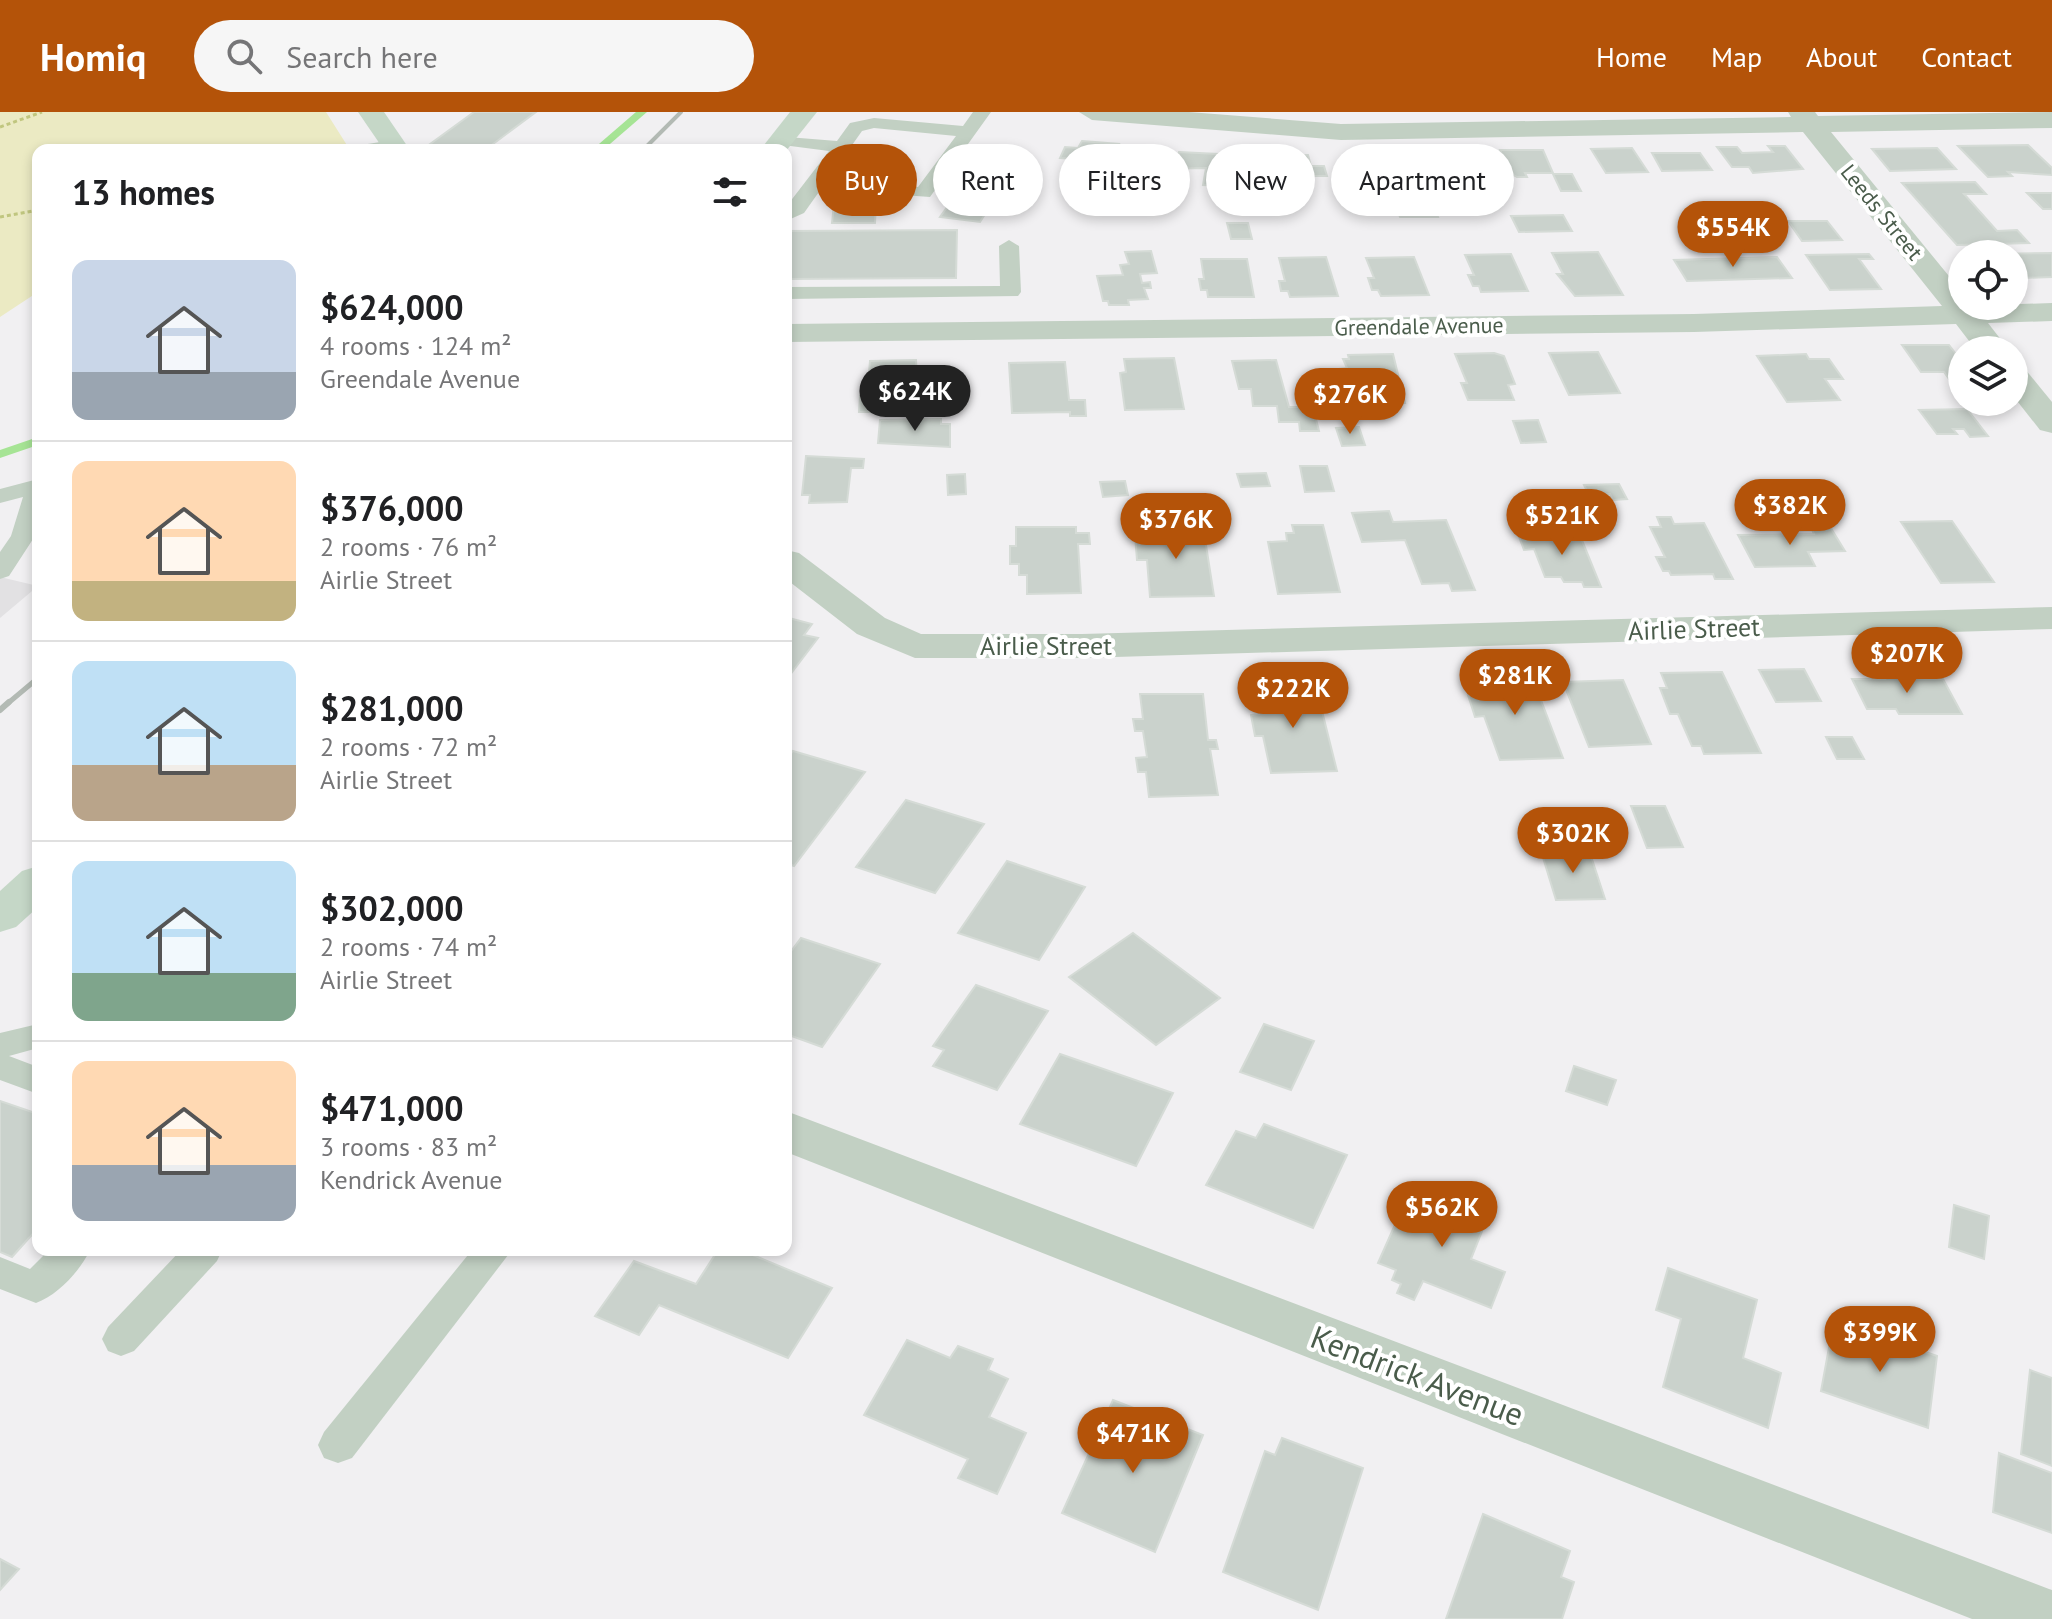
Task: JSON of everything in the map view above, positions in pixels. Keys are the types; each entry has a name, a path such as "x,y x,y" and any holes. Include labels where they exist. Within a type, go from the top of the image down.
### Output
{"main road":[{"path":"371,112 393,144"},
{"path":"778,144 804,112"},
{"path":"0,916 32,887"}],"street":[{"path":"1092,112 1341,132 1806,118 2052,120"},
{"name":"Leeds Street","path":"1806,118 1948,295"},
{"name":"Greendale Avenue","path":"2028,313 2052,312"},
{"name":"Greendale Avenue","path":"792,333 1694,323 1948,315"},
{"name":"Leeds Street","path":"1968,320 1981,336"},
{"path":"2028,393 2052,423"},
{"name":"Airlie Street","path":"792,566 871,626 915,646 1082,646 2052,618"},
{"name":"Kendrick Avenue","path":"792,1133 2049,1619"}],"lane":[{"path":"917,192 923,193 982,112"},
{"path":"844,144 856,127 864,123 968,132"},
{"path":"792,145 816,146"},
{"path":"792,212 816,183"},
{"path":"1009,246 1015,330"},
{"path":"792,293 1011,292"},
{"path":"0,496 32,488"},
{"path":"0,571 23,536 32,506"},
{"path":"0,1046 32,1038"},
{"path":"0,1066 32,1079"},
{"path":"0,1273 36,1287 66,1256"},
{"path":"121,1339 198,1256"},
{"path":"338,1445 489,1256"}],"path":[{"path":"0,127 42,112"},
{"path":"0,217 32,211"}],"shaded area":[{"path":"0,577 32,585 32,591 0,618"}],"green space":[{"path":"0,112 326,112 346,144 32,144 32,296 0,317"}],"building":[{"path":"474,112 536,112 493,144 430,144"},
{"path":"1082,141 1119,144 1080,144"},
{"path":"2028,145 2052,168 2052,175 2008,172 2012,176 1988,177 1958,146"},
{"path":"1768,146 1785,146 1803,169 1753,173 1749,167 1732,167 1717,147 1737,147 1742,153 1773,152"},
{"path":"1632,148 1648,172 1606,173 1591,149"},
{"path":"1937,148 1956,169 1890,171 1872,149"},
{"path":"1514,150 1543,150 1553,173 1525,173 1527,177 1514,175"},
{"path":"1190,153 1206,153 1206,168 1190,168"},
{"path":"1652,153 1700,153 1712,170 1662,171"},
{"path":"1315,166 1324,166 1327,176 1315,176"},
{"path":"1553,174 1572,174 1581,191 1561,191"},
{"path":"1975,182 1986,194 1964,194 1997,231 2017,230 2026,240 1953,240 1902,183"},
{"path":"2027,193 2052,193 2052,209 2043,209"},
{"path":"1563,215 1572,231 1519,232 1511,216"},
{"path":"833,216 875,216 875,223 832,223"},
{"path":"941,216 984,216 980,222"},
{"path":"1788,221 1827,221 1842,240 1802,241"},
{"path":"1227,223 1248,223 1252,239 1231,239"},
{"path":"957,230 956,278 792,279 792,231"},
{"path":"1151,251 1157,273 1140,274 1142,283 1150,282 1151,288 1144,288 1148,299 1128,300 1129,305 1109,305 1108,301 1103,301 1097,276 1123,275 1120,265 1129,264 1125,252"},
{"path":"1598,252 1623,295 1575,296 1557,274 1563,274 1552,253"},
{"path":"2028,253 2052,253 2052,277 2028,278"},
{"path":"1511,254 1528,291 1481,292 1479,286 1473,286 1468,275 1474,275 1465,255"},
{"path":"1869,254 1873,259 1859,259 1881,289 1830,290 1806,255"},
{"path":"1326,257 1338,296 1290,297 1288,291 1281,291 1279,281 1285,281 1279,258"},
{"path":"1414,257 1429,295 1381,296 1378,290 1372,290 1368,278 1374,278 1366,258"},
{"path":"1777,257 1792,278 1687,281 1674,260"},
{"path":"1201,259 1247,259 1254,297 1208,297 1207,290 1201,290 1199,279 1204,279"},
{"path":"1902,345 1948,345 1948,378 1944,372 1921,372"},
{"path":"1598,352 1620,393 1569,395 1549,353"},
{"path":"1494,353 1504,356 1515,384 1508,385 1514,400 1468,400 1461,383 1467,383 1455,354"},
{"path":"1393,354 1405,403 1351,403 1338,369 1347,368 1343,359 1349,359 1348,355"},
{"path":"1806,354 1809,359 1829,359 1843,379 1825,379 1840,400 1787,402 1757,356"},
{"path":"1174,358 1184,409 1125,410 1120,373 1126,372 1124,359"},
{"path":"916,360 918,392 929,392 928,412 859,412 860,396 867,395 870,361"},
{"path":"1276,360 1289,407 1313,407 1319,431 1300,431 1299,422 1279,422 1277,406 1253,406 1251,389 1239,389 1232,361"},
{"path":"1065,362 1069,400 1085,400 1086,416 1070,416 1070,412 1012,413 1009,363"},
{"path":"1948,409 1948,416 1972,416 1988,436 1970,437 1964,429 1953,429 1957,434 1937,434 1919,410"},
{"path":"941,419 941,424 950,424 950,447 878,443 880,420"},
{"path":"1538,420 1546,442 1521,443 1513,421"},
{"path":"1359,427 1365,445 1342,446 1336,428"},
{"path":"806,456 864,459 863,468 851,468 847,502 809,503 810,495 802,495"},
{"path":"1300,466 1327,466 1334,491 1305,492"},
{"path":"1266,473 1270,486 1241,487 1237,474"},
{"path":"965,474 966,494 948,495 947,475"},
{"path":"1125,481 1128,495 1103,497 1100,482"},
{"path":"1619,484 1627,499 1613,500 1610,494 1589,495 1584,485"},
{"path":"1389,511 1393,522 1446,520 1475,590 1452,591 1449,583 1422,584 1405,540 1362,542 1352,513"},
{"path":"1657,517 1671,517 1674,524 1704,523 1733,579 1715,579 1713,574 1671,575 1669,571 1663,571 1656,557 1665,557 1650,527 1661,527"},
{"path":"1952,521 1994,582 1941,583 1901,522"},
{"path":"1292,525 1323,525 1340,592 1278,594 1268,542 1287,541 1286,533 1294,533"},
{"path":"1810,525 1829,525 1845,551 1808,552 1815,566 1755,567 1738,535 1814,534"},
{"path":"1150,526 1203,526 1214,596 1150,597 1147,560 1137,560 1135,535 1151,534"},
{"path":"1016,527 1076,527 1076,533 1089,533 1090,544 1078,544 1081,593 1027,594 1027,575 1019,575 1019,564 1010,564 1010,546 1016,546"},
{"path":"1579,533 1601,587 1584,587 1582,582 1564,582 1561,577 1545,577 1534,549 1524,550 1518,534"},
{"path":"792,619 812,624 804,635 818,638 792,672"},
{"path":"1804,669 1821,701 1776,702 1759,670"},
{"path":"1881,671 1903,671 1908,679 1943,679 1962,714 1899,714 1896,709 1867,709 1852,679 1885,679"},
{"path":"1722,672 1761,753 1704,754 1701,746 1692,746 1678,714 1670,714 1660,688 1667,688 1661,673"},
{"path":"1531,674 1563,758 1500,760 1484,716 1475,717 1468,695 1477,694 1471,676"},
{"path":"1623,680 1651,744 1589,747 1563,682"},
{"path":"1316,687 1337,771 1271,773 1263,736 1255,736 1251,715 1259,714 1254,688"},
{"path":"1140,694 1203,694 1208,740 1216,740 1218,749 1210,749 1218,795 1149,797 1146,772 1138,772 1136,758 1147,757 1143,731 1135,731 1133,719 1143,719"},
{"path":"1826,737 1852,737 1864,759 1837,759"},
{"path":"792,752 865,772 794,866 792,865"},
{"path":"906,800 984,824 935,893 856,867"},
{"path":"1631,806 1665,806 1683,847 1647,848"},
{"path":"1589,850 1605,899 1556,900 1541,851"},
{"path":"1007,861 1085,887 1039,960 958,933"},
{"path":"1133,933 1220,998 1156,1045 1069,977"},
{"path":"801,938 880,964 822,1047 792,1036 792,950"},
{"path":"976,985 1048,1011 997,1090 933,1066 944,1050 933,1046"},
{"path":"1264,1024 1314,1041 1291,1090 1240,1072"},
{"path":"1060,1054 1173,1093 1136,1166 1020,1124"},
{"path":"1574,1066 1616,1080 1607,1105 1566,1091"},
{"path":"0,1101 32,1112 32,1235 12,1257 0,1252"},
{"path":"1264,1124 1347,1155 1313,1228 1206,1185 1236,1131 1256,1138"},
{"path":"1455,1191 1492,1206 1471,1259 1505,1272 1491,1308 1423,1281 1414,1300 1397,1293 1401,1284 1392,1280 1396,1270 1378,1263 1409,1193 1448,1209"},
{"path":"1954,1205 1989,1216 1984,1259 1949,1247"},
{"path":"714,1256 755,1256 832,1288 788,1358 659,1305 639,1335 595,1316 634,1261 696,1284"},
{"path":"1668,1268 1757,1300 1743,1358 1781,1373 1768,1428 1663,1387 1681,1319 1656,1310"},
{"path":"1834,1320 1937,1356 1928,1428 1821,1391"},
{"path":"907,1340 950,1358 958,1346 993,1359 988,1370 1008,1379 989,1417 1026,1433 997,1494 958,1478 968,1459 864,1415"},
{"path":"2030,1370 2052,1378 2052,1466 2021,1454"},
{"path":"1113,1400 1203,1435 1155,1552 1062,1513"},
{"path":"1282,1438 1363,1468 1318,1610 1223,1572 1265,1451 1275,1455"},
{"path":"1999,1453 2052,1473 2052,1533 1993,1512"},
{"path":"1483,1514 1570,1551 1561,1577 1574,1582 1562,1619 1446,1619"},
{"path":"0,1559 19,1569 0,1590"}],"waterway":[{"path":"604,144 642,112"},
{"path":"0,454 32,443"}],"railway":[{"path":"649,144 681,112"},
{"path":"7,704 32,683"},
{"path":"0,710 9,702"}]}
